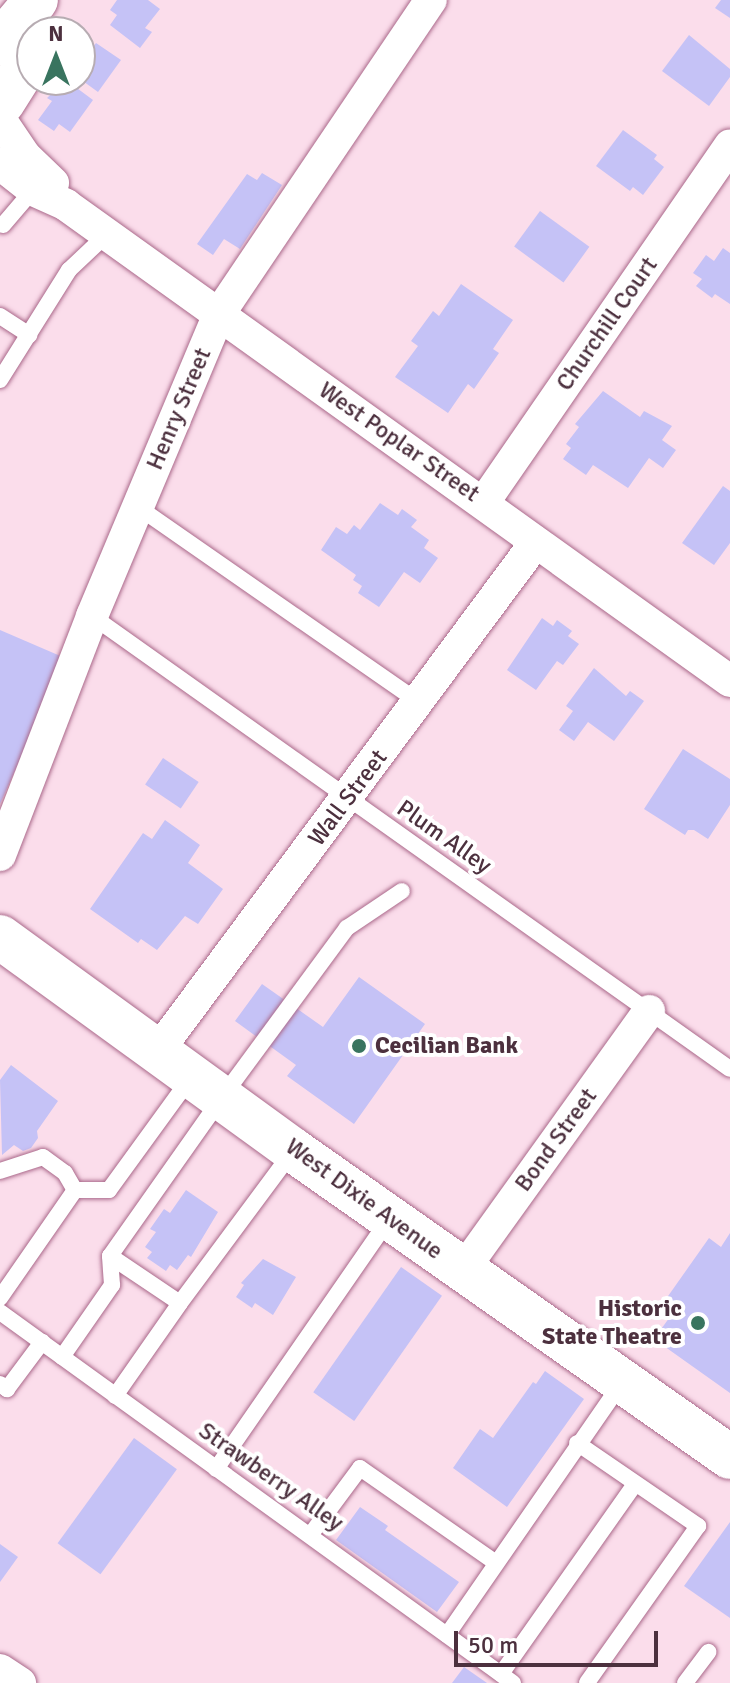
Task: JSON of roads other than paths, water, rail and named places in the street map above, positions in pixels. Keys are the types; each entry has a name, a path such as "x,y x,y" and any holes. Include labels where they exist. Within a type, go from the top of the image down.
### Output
{"main road":[{"path":"0,43 36,0"},
{"path":"1,121 16,90"},
{"name":"West Dixie Avenue","path":"0,937 293,1150 730,1457"}],"street":[{"name":"Henry Street","path":"0,855 92,616 219,314 431,0"},
{"name":"West Poplar Street","path":"1,121 33,190 66,205 730,681"},
{"name":"West Poplar Street","path":"1,121 25,156 61,191 66,205"},
{"name":"Churchill Court","path":"484,502 730,146"},
{"name":"Wall Street","path":"191,1074 348,799 536,542"},
{"name":"Bond Street","path":"463,1270 649,1011"},
{"path":"0,1670 20,1683"}],"lane":[{"path":"3,225 33,190"},
{"path":"0,380 69,270 106,235"},
{"path":"0,316 29,335"},
{"path":"138,507 419,702"},
{"name":"Plum Alley","path":"92,616 730,1069"},
{"path":"75,1190 109,1190 191,1074 347,928 402,891"},
{"path":"62,1357 112,1285 110,1256 191,1074"},
{"path":"115,1396 293,1150"},
{"path":"0,1171 43,1157 65,1173 75,1190"},
{"path":"0,1298 75,1190"},
{"path":"216,1469 390,1218"},
{"path":"110,1256 180,1303"},
{"name":"Strawberry Alley","path":"0,1312 507,1678"},
{"path":"0,1384 7,1389 42,1342"},
{"path":"447,1635 577,1443 622,1383"},
{"path":"577,1443 698,1526 587,1683"},
{"path":"311,1534 360,1468 496,1563"},
{"path":"507,1678 635,1484"},
{"path":"685,1683 708,1652"}],"place":[{"name":"Cecilian Bank","path":"359,1046"},
{"name":"Historic State Theatre","path":"698,1323"}]}
